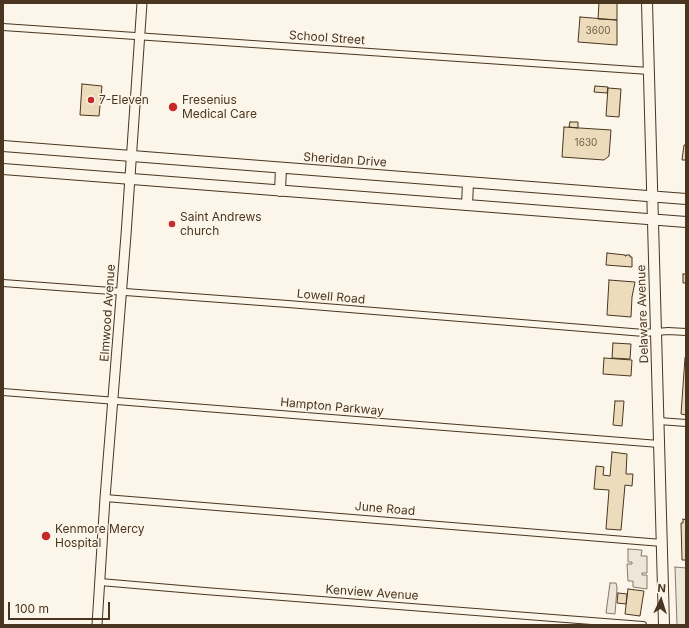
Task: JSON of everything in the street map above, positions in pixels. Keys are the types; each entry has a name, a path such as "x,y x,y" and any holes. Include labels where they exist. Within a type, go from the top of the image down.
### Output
{"main road":[{"name":"Delaware Avenue","path":"647,3 664,625"},
{"name":"Sheridan Drive","path":"3,146 686,200"},
{"path":"280,191 282,168"},
{"path":"3,169 686,222"},
{"path":"467,206 468,183"}],"street":[{"name":"Elmwood Avenue","path":"96,625 132,156 142,3"},
{"name":"School Street","path":"3,27 649,71"},
{"name":"Lowell Road","path":"3,283 288,304 644,333 668,331 686,332"},
{"name":"Hampton Parkway","path":"3,392 659,444"},
{"path":"659,421 686,423"},
{"name":"June Road","path":"105,498 662,543"},
{"name":"Kenview Avenue","path":"100,582 643,625"}],"shaded area":[{"path":"628,549 642,550 641,556 647,556 647,573 642,573 642,575 647,575 647,589 633,587 633,581 628,581 627,564 632,564 632,562 628,562"},
{"path":"675,567 686,568 686,625 677,625"},
{"path":"610,583 616,583 617,588 615,614 606,613"}],"building":[{"path":"599,3 617,3 617,20 598,19"},
{"path":"580,17 617,20 617,45 578,42"},
{"name":"7-Eleven","path":"82,84 102,86 99,116 80,115"},
{"path":"595,86 608,87 607,93 594,92"},
{"path":"608,88 621,89 619,117 606,116"},
{"path":"570,122 578,122 578,128 569,127"},
{"path":"564,127 611,130 609,156 604,160 562,157"},
{"path":"684,145 686,145 686,160 682,160"},
{"path":"607,253 625,256 630,255 630,257 632,257 632,267 606,265"},
{"path":"683,274 686,274 686,283 683,283"},
{"path":"609,280 635,282 632,297 631,317 607,315"},
{"path":"613,343 631,344 630,359 612,358"},
{"path":"604,358 632,360 631,376 603,374"},
{"path":"686,358 686,415 681,414"},
{"path":"615,401 624,401 622,426 613,425"},
{"path":"612,452 627,454 626,474 633,474 632,486 625,485 621,530 606,529 609,490 594,489 596,466 604,467 603,475 610,476"},
{"path":"683,519 686,520 686,560 682,560 681,523 683,523"},
{"path":"628,589 644,591 640,616 625,614"},
{"path":"618,593 627,594 626,604 617,603"}],"place":[{"name":"7-Eleven","path":"91,100"},
{"name":"Fresenius Medical Care","path":"173,107"},
{"name":"Saint Andrews church","path":"172,224"},
{"name":"Kenmore Mercy Hospital","path":"46,536"}]}
